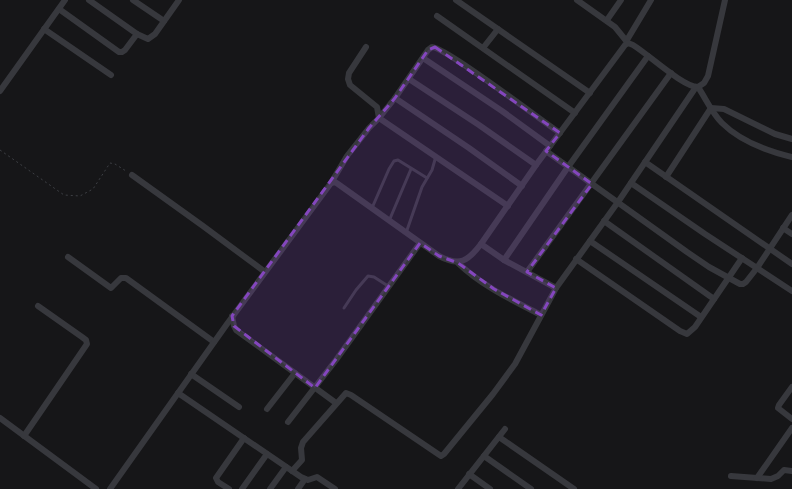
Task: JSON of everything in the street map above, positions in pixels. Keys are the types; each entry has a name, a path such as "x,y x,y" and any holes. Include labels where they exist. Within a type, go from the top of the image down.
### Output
{"street":[{"path":"0,91 65,0"},
{"path":"89,0 138,34 148,39 155,34 179,0"},
{"path":"133,0 164,21"},
{"path":"456,0 590,92"},
{"path":"577,0 607,20 628,41 679,79 697,87 722,123 744,140 763,149 792,157"},
{"path":"586,6 591,0"},
{"path":"607,20 621,0"},
{"path":"331,183 335,182 338,184 449,262 458,263 466,260 474,254 536,165 628,41 651,0"},
{"path":"270,489 289,469 302,460 301,448 303,442 343,395 348,393 441,456 452,445 515,364 556,288 632,183 697,87 704,83 708,76 725,0"},
{"path":"59,9 119,52 125,50 138,34"},
{"path":"437,16 574,113"},
{"path":"44,29 111,75"},
{"path":"483,48 498,29"},
{"path":"366,47 348,79 350,85 377,107 379,118 436,155 508,206"},
{"path":"110,489 232,316 331,183 348,156 365,133 395,98 430,48 435,47 463,64 560,133"},
{"path":"504,260 568,167 648,56"},
{"path":"423,58 502,111 568,167 687,252 740,284 743,284 757,268 768,249 792,215"},
{"path":"527,272 671,73"},
{"path":"409,79 536,165"},
{"path":"395,98 522,186"},
{"path":"711,108 724,109 775,134 792,139"},
{"path":"666,177 711,108"},
{"path":"645,162 768,249 792,264"},
{"path":"132,175 265,272"},
{"path":"632,183 792,291"},
{"path":"604,221 714,299"},
{"path":"783,228 792,234"},
{"path":"590,241 701,318"},
{"path":"288,422 336,360 420,243"},
{"path":"481,244 504,260 556,288"},
{"path":"68,257 111,288 121,278 126,278 214,342"},
{"path":"576,259 684,334 690,332 701,318 742,258"},
{"path":"458,263 489,287 541,315"},
{"path":"24,436 87,344 86,340 38,306"},
{"path":"232,316 236,330 336,403"},
{"path":"268,409 295,373"},
{"path":"191,374 239,407"},
{"path":"792,387 779,404 778,408 792,418"},
{"path":"178,392 305,479 308,480 317,478 327,487 335,489"},
{"path":"0,418 96,489"},
{"path":"757,478 792,428"},
{"path":"458,489 505,430"},
{"path":"499,437 574,489"},
{"path":"228,489 218,482 216,478 244,438"},
{"path":"242,489 267,454"},
{"path":"484,456 531,489"},
{"path":"731,476 773,478 778,476 784,470 792,471"},
{"path":"469,474 490,489"},
{"path":"298,489 305,479"}],"lane":[{"path":"406,233 427,178 432,170 436,155"},
{"path":"372,208 394,161 398,160 427,178"},
{"path":"389,220 411,168"},
{"path":"344,308 368,276 374,277 388,286"}],"path":[{"path":"0,150 64,195 80,196 93,189 108,165 112,162 132,175"}],"highlighted area":[{"path":"435,47 560,133 546,151 592,184 527,272 556,288 541,315 494,289 458,263 439,256 420,243 315,388 234,326 232,316 369,128 395,98 428,50"}]}
